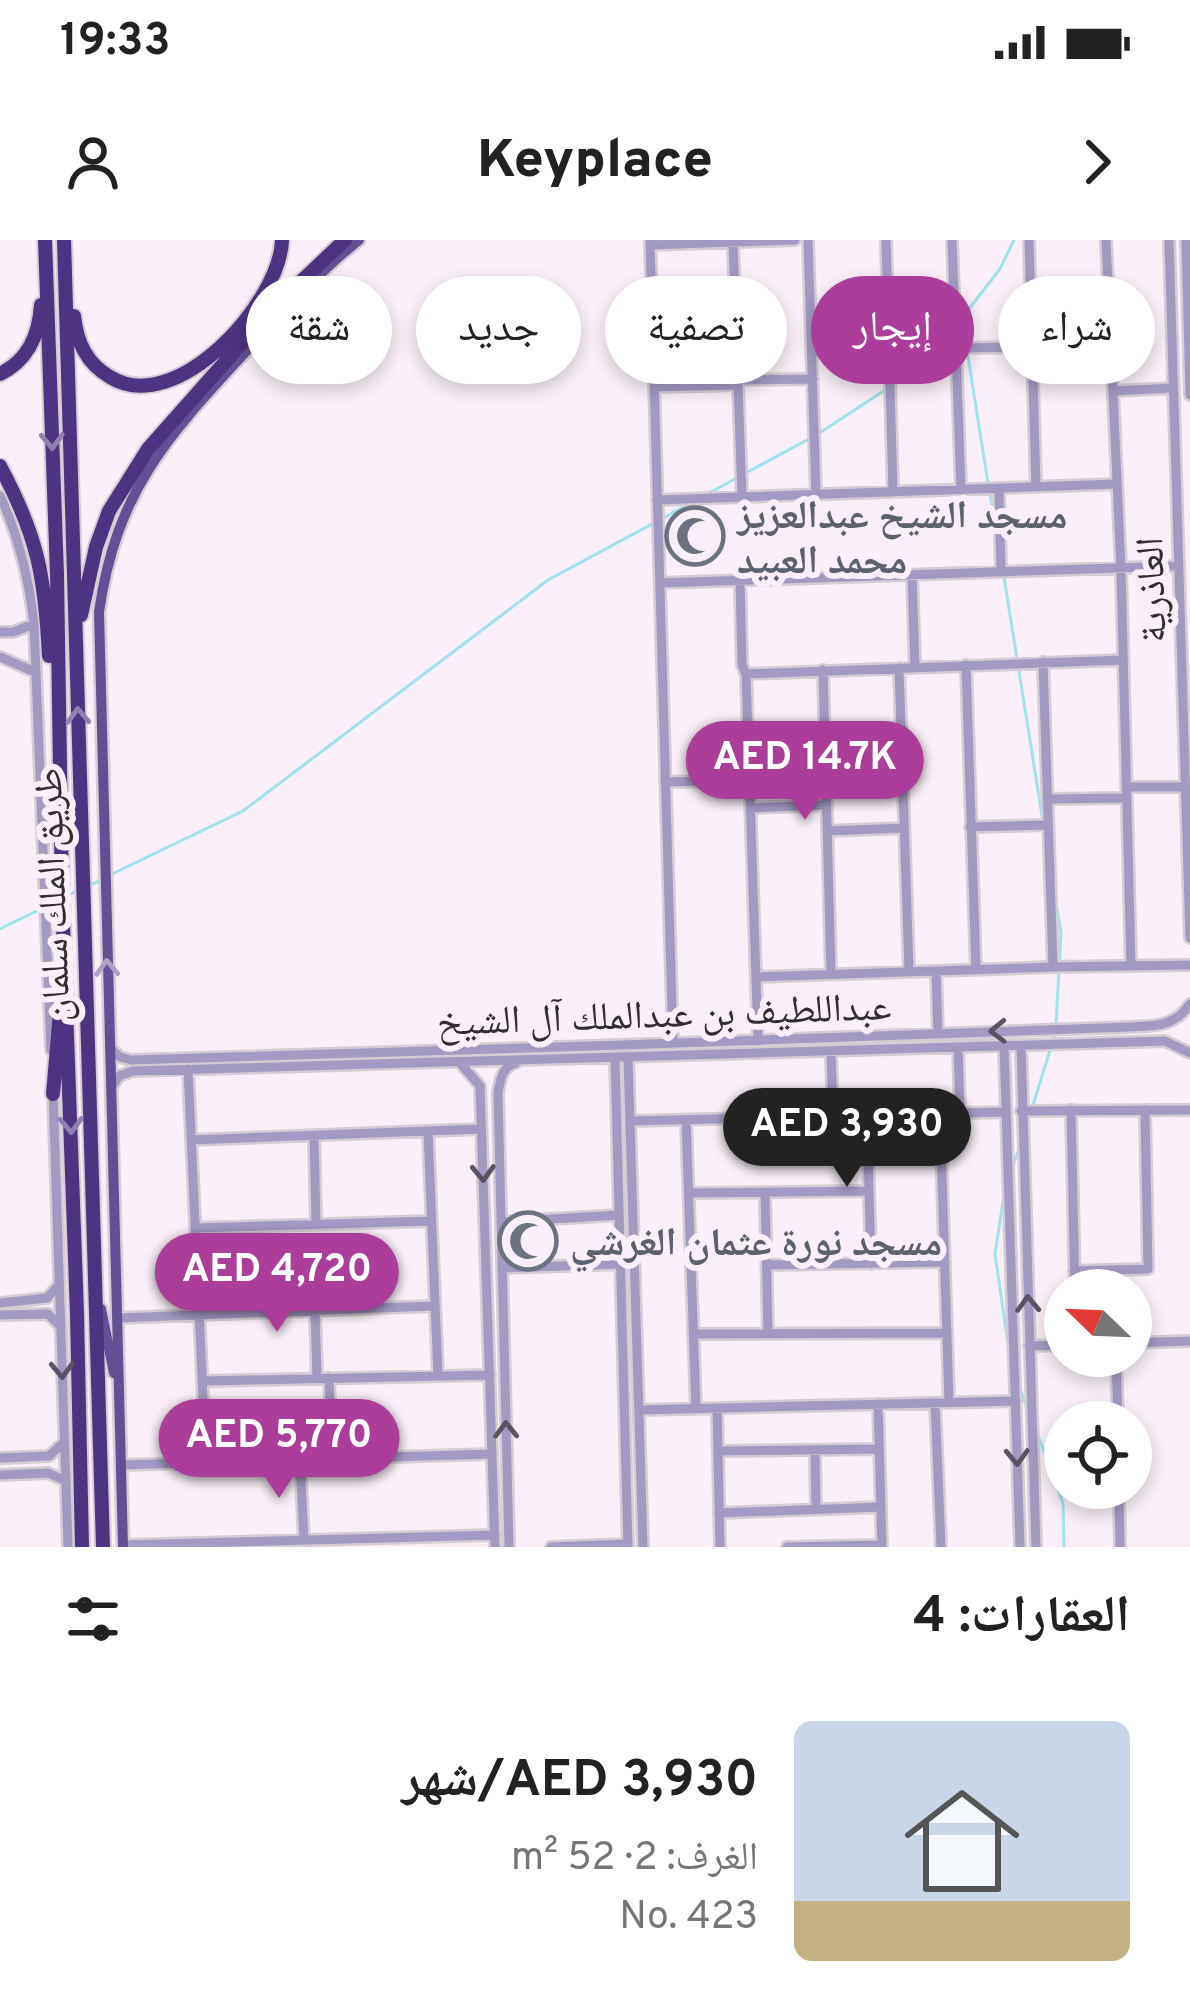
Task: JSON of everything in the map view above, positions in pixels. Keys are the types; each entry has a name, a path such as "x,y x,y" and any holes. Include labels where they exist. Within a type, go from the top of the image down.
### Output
{"highway":[{"path":"0,374 19,363 34,340 40,317 44,240"},
{"name":"طريق الملك سلمان","path":"44,240 82,1547"},
{"name":"طريق الملك سلمان","path":"64,240 103,1547"},
{"path":"65,276 80,344 89,360 119,382 162,384 193,368 237,330 260,302 275,272 282,240"},
{"path":"76,650 96,547 127,479 273,308 345,240"},
{"path":"0,466 24,510 46,594 62,896"},
{"path":"53,1094 65,947"}],"main road":[{"path":"123,1546 99,612 107,562 122,517 162,447 272,323 359,240"},
{"path":"97,1288 119,1400"}],"street":[{"path":"673,1045 650,243 795,240"},
{"path":"808,240 811,324"},
{"path":"886,240 887,276"},
{"path":"952,240 953,276"},
{"path":"1029,240 1030,276"},
{"path":"1106,240 1108,276"},
{"name":"العاذرية","path":"1169,240 1190,938"},
{"path":"1187,240 1190,395"},
{"path":"733,243 734,276"},
{"path":"654,387 717,384"},
{"path":"738,384 742,497"},
{"path":"813,384 816,494"},
{"path":"891,384 893,492"},
{"path":"957,384 961,489"},
{"path":"1033,384 1036,487"},
{"path":"1113,384 1131,966"},
{"path":"1113,391 1173,388"},
{"path":"658,500 1117,484"},
{"path":"999,488 1001,572"},
{"path":"0,496 23,560 34,624 68,1547"},
{"path":"1178,517 1190,517"},
{"path":"660,583 1179,566"},
{"path":"912,575 915,667"},
{"path":"740,580 758,1041"},
{"path":"0,632 34,624"},
{"path":"0,656 35,672"},
{"path":"746,674 1123,660"},
{"path":"1043,662 1052,967"},
{"path":"966,665 976,970"},
{"path":"899,668 909,971"},
{"path":"823,670 831,974"},
{"path":"665,782 751,780"},
{"path":"1048,799 1186,787"},
{"path":"752,808 826,805"},
{"path":"970,827 1048,825"},
{"path":"827,831 904,829"},
{"path":"757,977 1190,965"},
{"path":"936,971 938,1033"},
{"path":"1166,1041 1171,1033 1168,1024 1190,1004"},
{"name":"عبداللطيف بن عبدالملك آل الشيخ","path":"132,1066 1168,1024"},
{"path":"1060,1030 1060,1044"},
{"path":"887,1034 888,1049"},
{"name":"عبداللطيف بن عبدالملك آل الشيخ","path":"132,1066 188,1070 615,1058 629,1064 888,1049 1004,1046 1021,1052 1060,1044 1166,1041 1190,1053"},
{"path":"1004,1046 1020,1547"},
{"path":"958,1047 960,1113"},
{"path":"110,1048 132,1066 111,1090"},
{"path":"831,1051 832,1116"},
{"path":"1004,1060 1012,1051 1021,1052 1036,1547"},
{"path":"551,1547 628,1546 615,1058"},
{"path":"509,1547 498,1093 501,1076 511,1064 529,1060"},
{"path":"123,1546 495,1541 480,1086 460,1063"},
{"path":"615,1071 621,1063 629,1064 643,1547"},
{"path":"188,1070 206,1463"},
{"path":"480,1097 486,1086 498,1093"},
{"path":"1071,1110 1074,1269"},
{"path":"1145,1110 1148,1269"},
{"path":"1022,1111 1190,1110"},
{"path":"630,1121 1005,1112"},
{"path":"940,1113 949,1402"},
{"path":"866,1115 871,1264"},
{"path":"686,1120 696,1409"},
{"path":"191,1140 482,1130"},
{"path":"428,1131 438,1376"},
{"path":"314,1136 316,1223"},
{"path":"689,1193 869,1191"},
{"path":"765,1193 768,1334"},
{"path":"501,1222 619,1215"},
{"path":"195,1228 431,1221"},
{"path":"767,1265 945,1262"},
{"path":"503,1268 620,1264"},
{"path":"0,1303 47,1298 59,1285"},
{"path":"118,1318 434,1306"},
{"path":"315,1311 332,1459"},
{"path":"0,1315 48,1314 61,1327"},
{"path":"694,1334 947,1333"},
{"path":"1152,1342 1190,1341"},
{"path":"1029,1346 1044,1346"},
{"path":"202,1381 490,1375"},
{"path":"625,1412 949,1402 1031,1406"},
{"path":"935,1403 941,1547"},
{"path":"787,1547 882,1546 878,1404"},
{"path":"717,1408 720,1547"},
{"path":"0,1458 49,1456 64,1442"},
{"path":"718,1451 879,1449"},
{"path":"815,1450 816,1509"},
{"path":"121,1466 492,1454"},
{"path":"300,1460 304,1540"},
{"path":"0,1474 48,1473 66,1481"},
{"path":"719,1513 881,1507"},
{"path":"1119,1509 1120,1547"}],"waterway":[{"path":"974,302 1000,269 1014,240"},
{"path":"972,384 988,483"},
{"path":"818,434 885,390"},
{"path":"744,474 809,439"},
{"path":"707,494 735,479"},
{"path":"990,494 995,526"},
{"path":"112,874 243,811 548,580 693,502"},
{"path":"1004,577 1043,822"},
{"path":"92,884 99,881"},
{"path":"71,894 75,892"},
{"path":"1055,897 1061,933 1056,1025"},
{"path":"0,929 41,909"},
{"path":"1033,1105 1055,1034"},
{"path":"1012,1168 1021,1143"},
{"path":"1005,1188 995,1254 1009,1351"},
{"path":"1018,1383 1027,1408"},
{"path":"1037,1433 1063,1503 1064,1547"}],"place":[{"name":"مسجد الشيخ عبدالعزيز محمد العبيد","path":"695,536"},
{"name":"مسجد نورة عثمان الغرشي","path":"528,1241"}]}
